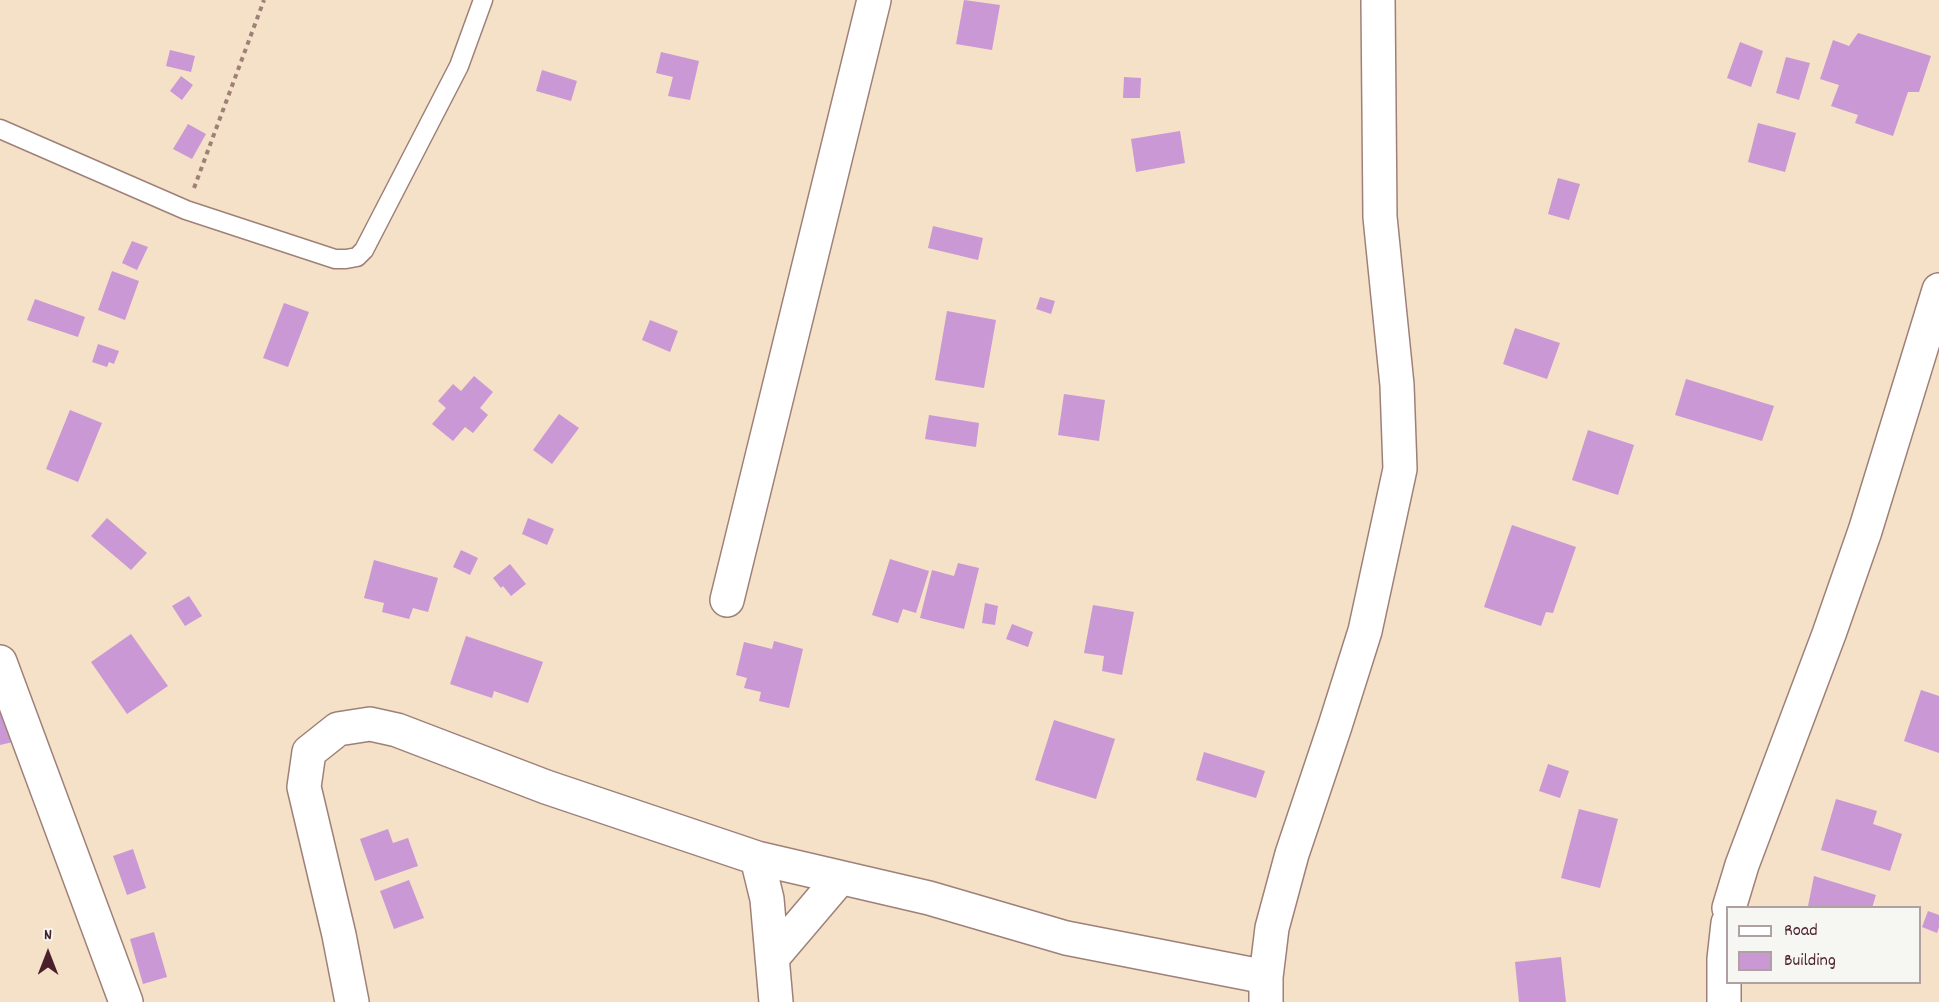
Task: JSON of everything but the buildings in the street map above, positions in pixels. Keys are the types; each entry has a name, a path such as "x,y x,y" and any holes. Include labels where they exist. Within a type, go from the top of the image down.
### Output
{"street":[{"path":"728,600 874,0"},
{"path":"352,1002 339,935 304,787 309,752 338,729 370,724 397,730 546,787 758,858 929,898 1066,938 1266,989 1272,928 1292,854 1365,631 1400,468 1397,385 1380,218 1378,0"},
{"path":"1730,906 1742,865 1829,634 1865,531 1939,290"},
{"path":"0,662 126,1002"},
{"path":"758,858 767,899 776,1002"},
{"path":"772,958 840,878"},
{"path":"1724,1002 1726,941"}],"lane":[{"path":"0,129 186,210 335,259 357,257 364,250 459,66 483,0"}],"path":[{"path":"186,210 264,0"}]}
